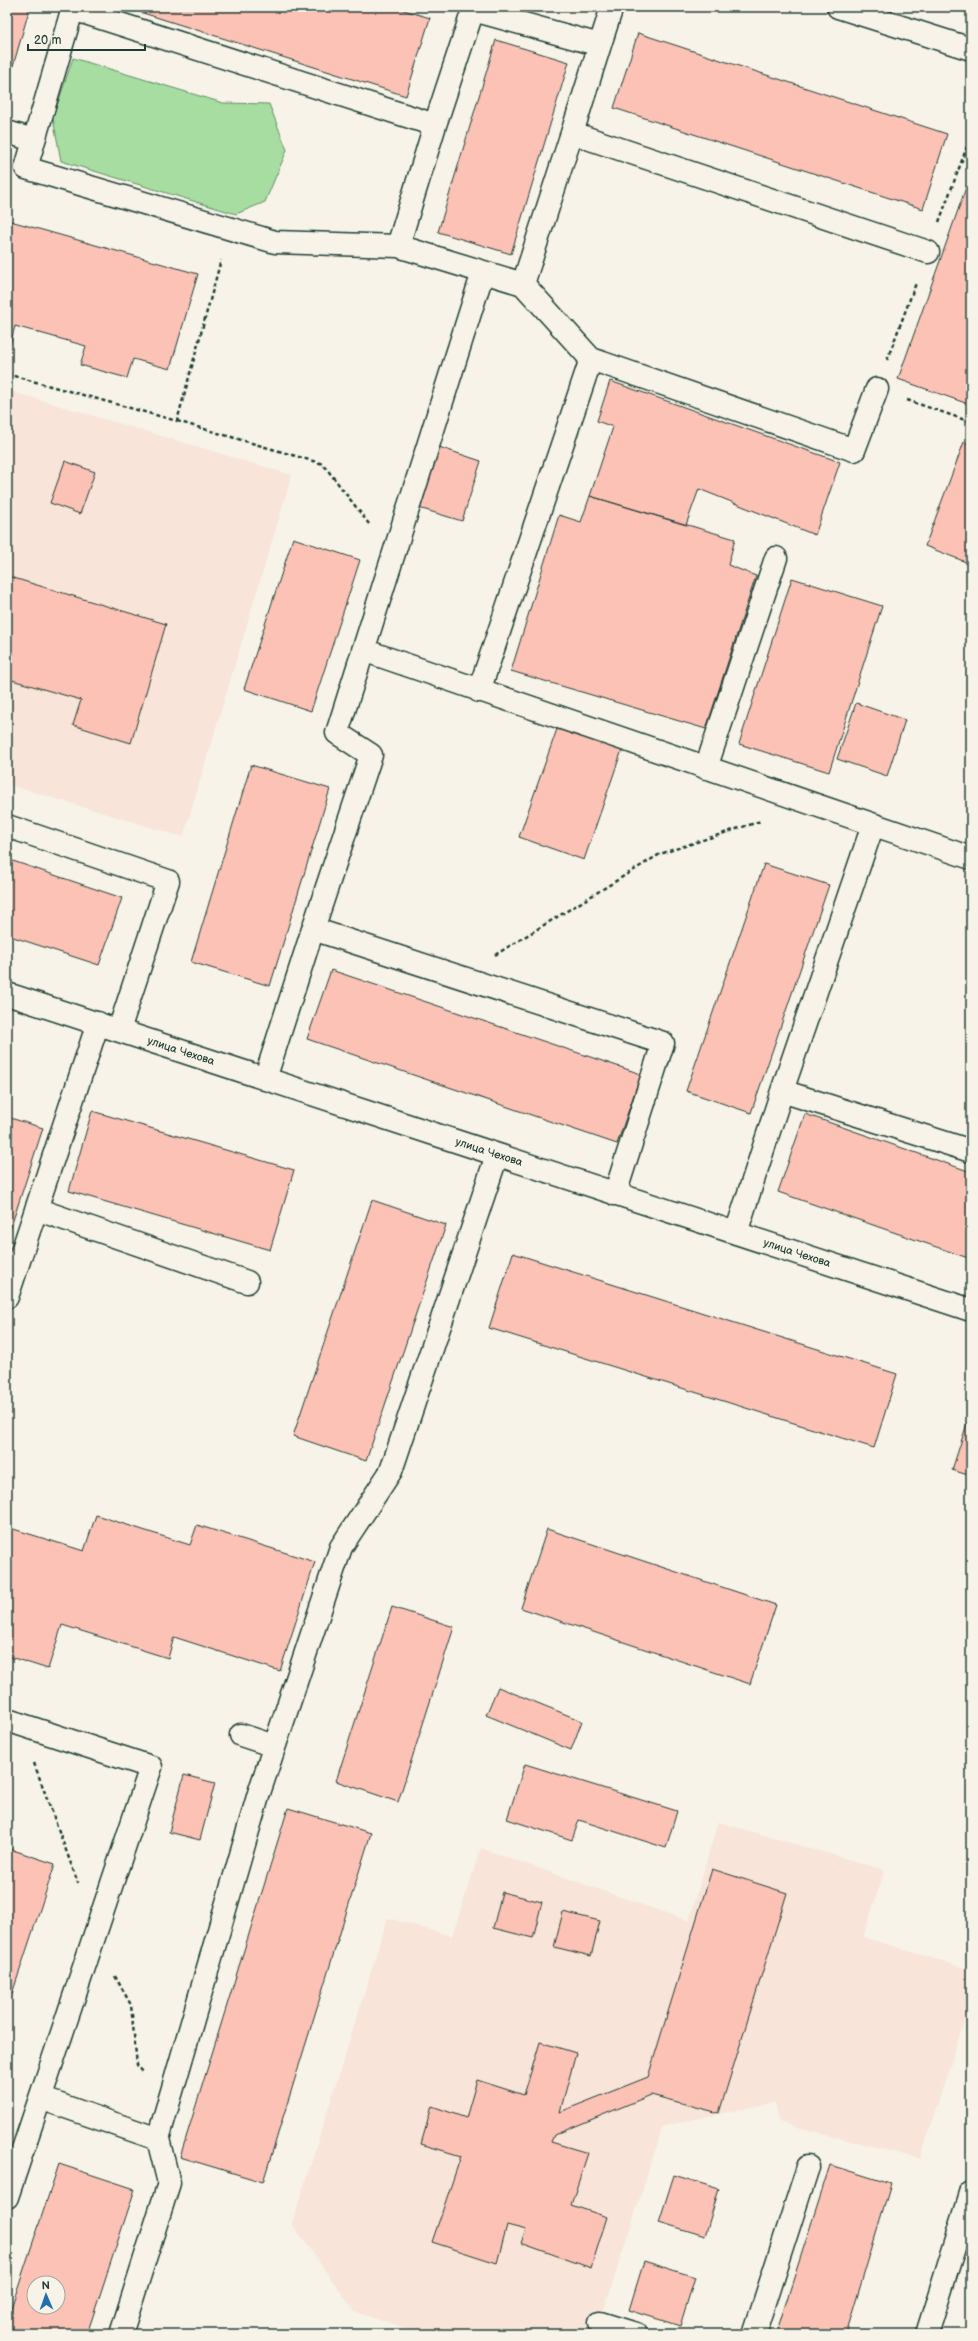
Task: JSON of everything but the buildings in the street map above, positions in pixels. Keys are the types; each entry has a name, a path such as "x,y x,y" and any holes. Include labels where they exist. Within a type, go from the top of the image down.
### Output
{"street":[{"path":"523,284 612,7"},
{"path":"838,7 971,49"},
{"path":"435,125 73,8 26,168 275,242 398,246 523,284 591,359 854,450 877,389"},
{"path":"398,246 435,125 474,10 600,46"},
{"path":"7,132 33,140"},
{"path":"572,134 928,252"},
{"path":"265,1078 371,755 337,733 483,272"},
{"path":"479,690 591,359"},
{"path":"706,768 776,558"},
{"path":"364,650 971,858"},
{"path":"736,1233 782,1091 872,825"},
{"path":"7,826 168,881 119,1030"},
{"path":"314,929 663,1043 615,1194"},
{"name":"улица Чехова","path":"7,994 971,1310"},
{"path":"7,1297 98,1023"},
{"path":"782,1091 971,1151"},
{"path":"121,2334 169,2183 158,2139 274,1746 342,1547 391,1471 497,1155"},
{"path":"36,1209 247,1282"},
{"path":"7,1720 151,1767 7,2197"},
{"path":"241,1735 274,1746"},
{"path":"40,2098 158,2139"},
{"path":"754,2334 808,2167"},
{"path":"927,2334 971,2193"},
{"path":"600,2323 636,2334"}],"path":[{"path":"177,421 230,228"},
{"path":"7,374 177,421 323,464 393,555"},
{"path":"877,389 971,422"},
{"path":"459,977 660,854 811,804"}],"shaded area":[{"path":"7,390 292,475 183,837 7,784"},
{"path":"718,1822 885,1870 863,1937 971,1970 971,2000 920,2159 779,2122 775,2102 663,2126 596,2334 424,2334 355,2312 292,2224 388,1918 452,1936 481,1848 689,1921"}],"green space":[{"path":"73,58 223,103 269,104 287,150 265,202 236,214 61,161 53,118"}]}
